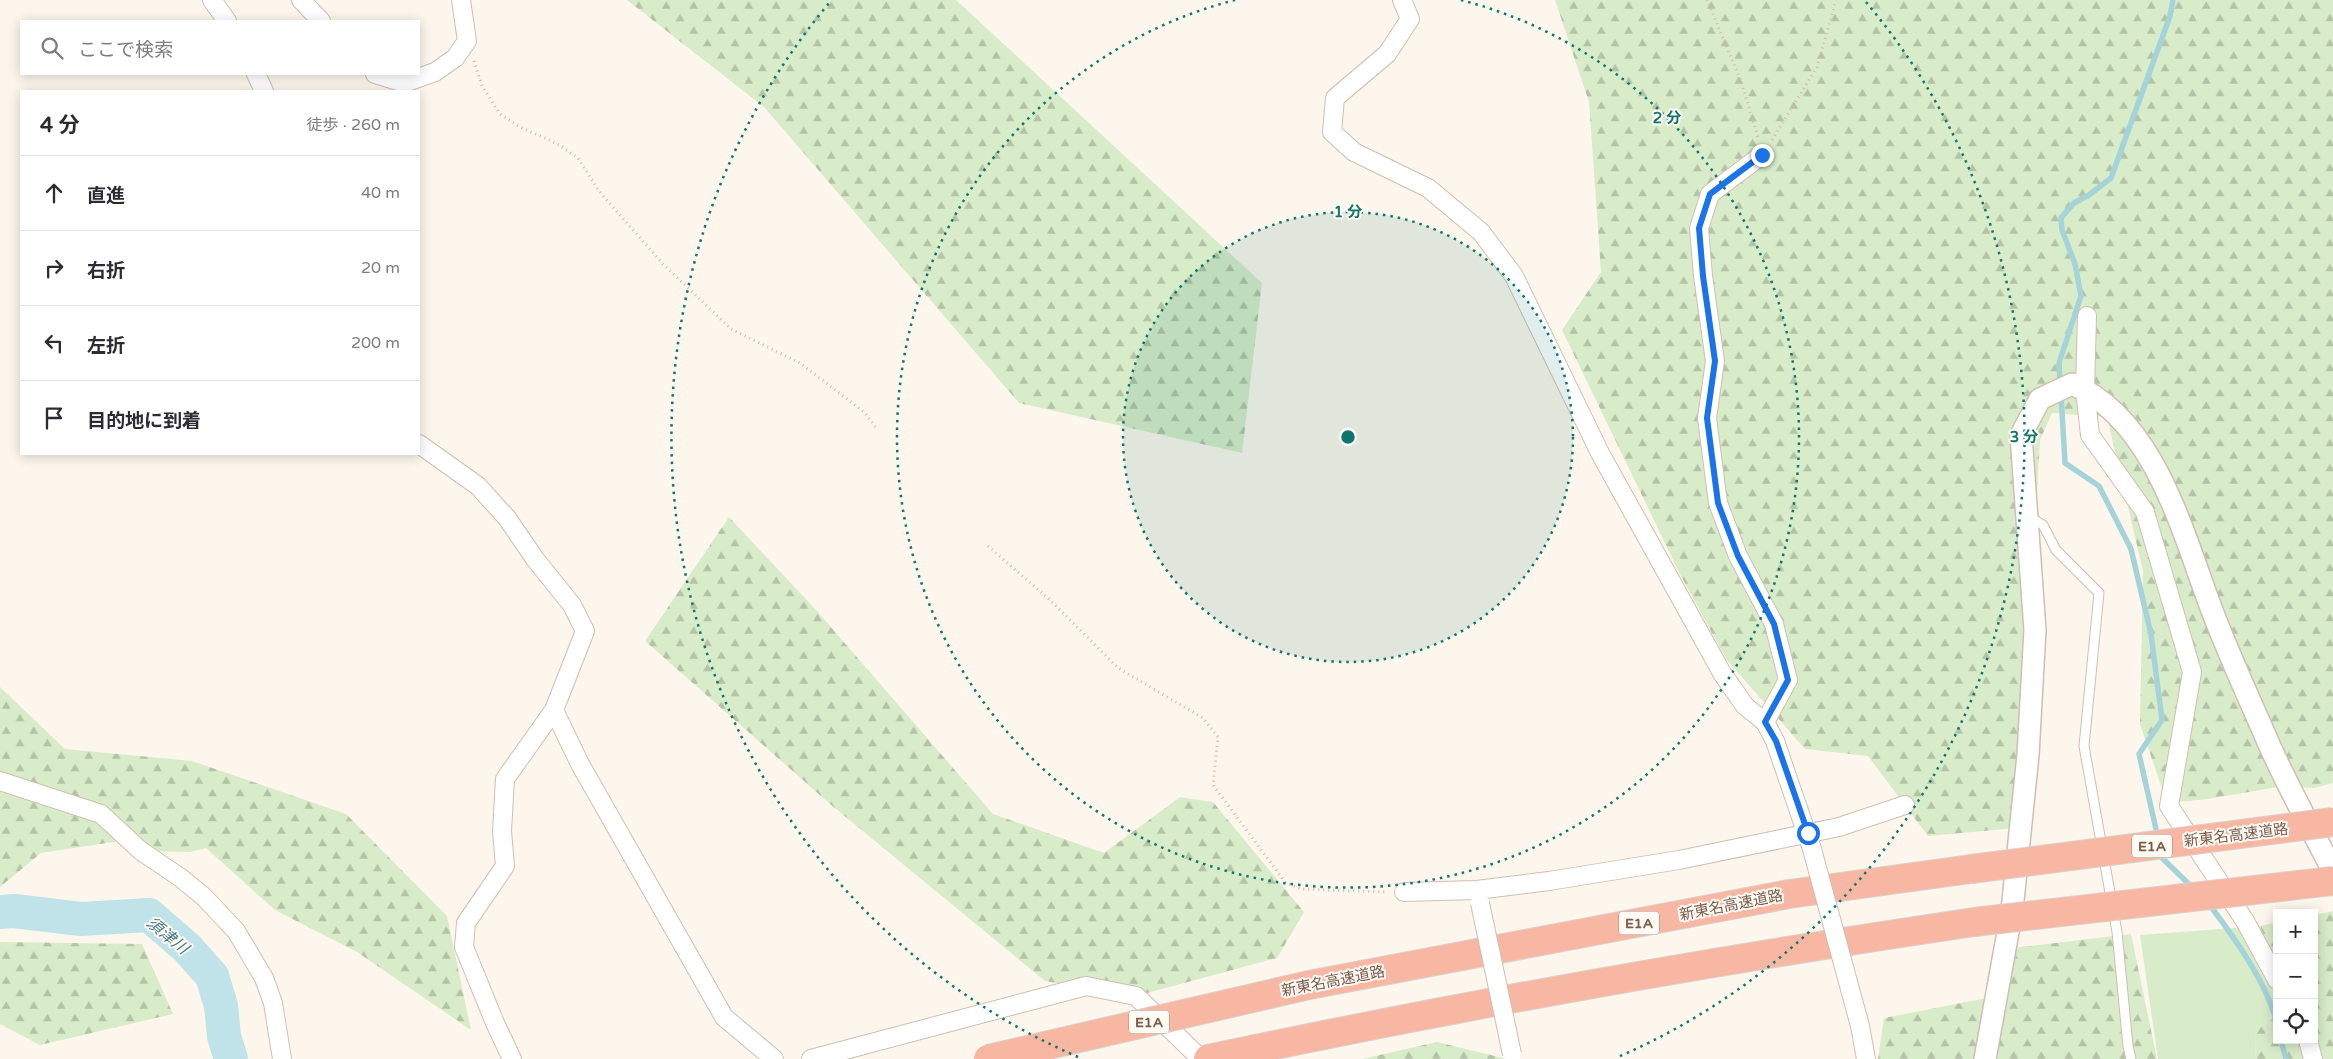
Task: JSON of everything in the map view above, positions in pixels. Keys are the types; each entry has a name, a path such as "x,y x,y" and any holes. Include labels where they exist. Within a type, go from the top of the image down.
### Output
{"highway":[{"name":"新東名高速道路","path":"988,1059 1309,985 1789,894 2333,822"},
{"path":"1208,1059 1361,1026 1789,949 1974,922 2333,881"}],"street":[{"path":"212,0 226,20"},
{"path":"301,0 320,20"},
{"path":"378,75 404,83 435,72 455,58 467,41 461,0"},
{"path":"1402,0 1410,19 1387,54 1335,98 1332,132 1354,152 1428,188 1482,232 1514,276 1600,453 1722,673 1745,706 1765,722 1776,741 1810,841 1860,1026 1866,1059"},
{"path":"256,75 264,90"},
{"path":"1762,155 1710,194 1699,228 1703,276 1715,361 1707,418 1718,503 1738,556 1774,624 1788,680 1765,722"},
{"path":"2087,316 2078,387 2090,436 2145,512 2192,672 2170,806 2245,921 2273,973"},
{"path":"1985,1059 2012,910 2028,755 2036,630 2021,435 2040,399 2078,387 2104,403 2130,431 2163,482 2214,616 2263,732 2333,871"},
{"path":"420,445 478,486 507,518 535,559 572,605 585,631 554,710 505,779 502,831 505,866 466,923 464,947 494,1023 512,1059"},
{"path":"554,710 580,764 724,1017 774,1059"},
{"path":"0,781 101,814 141,851 181,878 204,897 236,931 264,978 273,1003 282,1059"},
{"path":"1404,892 1478,896 1549,881 1810,841 1839,827 1905,805"},
{"path":"1478,896 1513,1056"},
{"path":"811,1059 1086,986 1136,996 1200,1059"},
{"path":"2309,1044 2313,1059"}],"lane":[{"path":"2026,514 2043,525 2056,550 2099,593 2084,746 2118,932 2128,1046 2131,1059"}],"path":[{"path":"1707,0 1742,81 1762,155"},
{"path":"1762,155 1817,67 1836,0"},
{"path":"467,41 482,86 500,114 520,127 556,143 578,158 599,191 656,256 731,329 800,363 864,412 877,429"},
{"path":"988,546 1049,599 1118,668 1203,718 1218,737 1213,785 1284,882 1301,889 1404,892"}],"green space":[{"path":"627,0 956,0 1262,283 1242,453 1019,403 764,107"},
{"path":"1555,0 2333,0 2333,783 2314,788 2284,786 2208,799 2167,803 2140,724 2143,571 2107,417 2052,413 2040,440 2018,825 2006,829 1928,836 1868,756 1805,749 1726,659 1680,574 1562,330 1601,272 1589,102"},
{"path":"729,517 816,610 993,814 1104,853 1180,797 1213,802 1304,912 1277,958 1136,996 1045,981 830,804 645,641"},
{"path":"0,687 65,749 192,761 346,814 447,916 471,1030 357,952 275,910 206,848 190,852 141,851 120,841 41,853 0,887"},
{"path":"2333,911 2333,1059 2256,1059 2255,1034 2273,1013 2273,1044 2318,1044 2318,914"},
{"path":"2273,923 2273,960 2260,926"},
{"path":"2260,926 2273,960 2273,1013 2255,1034 2256,1059 2158,1059 2140,935"},
{"path":"2131,934 2157,1059 1878,1059 1884,1018 1997,996 2012,948"},
{"path":"0,942 142,944 173,1014 40,1045 0,1024"},
{"path":"1437,1042 1507,1059 1362,1059"}],"waterway":[{"path":"2060,383 2059,363 2081,296 2075,264 2062,230 2061,218 2074,203 2089,195 2111,178 2170,16 2173,0"},
{"path":"2061,395 2065,463 2099,486 2131,549 2151,634 2162,720 2139,754 2158,838"},
{"path":"2161,852 2162,858 2194,889"},
{"path":"2208,903 2248,960 2273,1010"},
{"name":"須津川","path":"0,912 14,911 81,919 149,915 187,948 212,976 221,1006 224,1036 231,1059"},
{"path":"2282,1044 2286,1059"}],"route":[{"path":"1762,155 1710,194 1699,228 1703,276 1715,361 1707,418 1718,503 1738,556 1774,624 1788,680 1765,722 1776,741 1808,833"}]}
